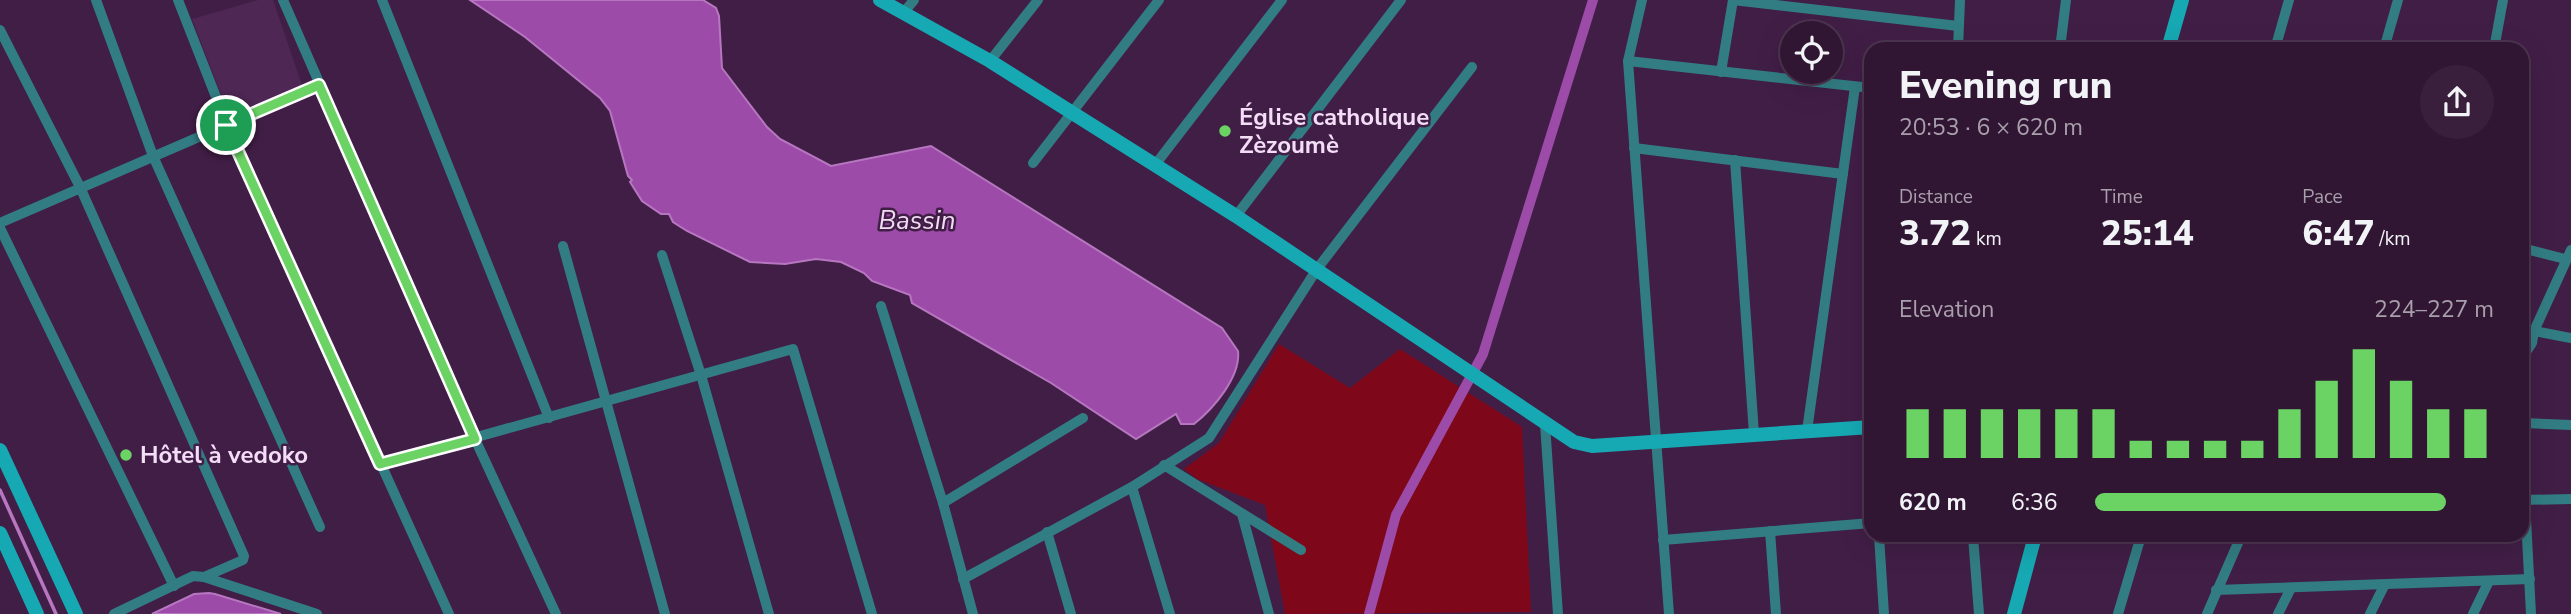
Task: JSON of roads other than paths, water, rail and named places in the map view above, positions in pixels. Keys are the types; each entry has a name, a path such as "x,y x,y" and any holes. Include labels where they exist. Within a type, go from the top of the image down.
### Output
{"street":[{"path":"96,0 153,156 320,527"},
{"path":"178,0 226,125 449,614"},
{"path":"283,0 475,439 556,614"},
{"path":"382,0 549,418"},
{"path":"880,0 989,61 1155,164 1317,269 1545,424 1582,445 1864,427"},
{"path":"904,12 914,0"},
{"path":"989,61 1038,0"},
{"path":"1033,163 1159,0"},
{"path":"1155,164 1282,0"},
{"path":"1236,216 1401,0"},
{"path":"1642,0 1628,61 1669,614"},
{"path":"1721,72 1733,0 1810,4 1958,26"},
{"path":"1958,42 1960,0"},
{"path":"2061,42 2066,0"},
{"path":"2171,42 2182,0"},
{"path":"2277,42 2289,0"},
{"path":"2386,42 2398,0"},
{"path":"2495,42 2503,0"},
{"path":"0,30 80,187 244,555 243,560 204,577"},
{"path":"1628,61 1864,88"},
{"path":"963,579 1132,487 1209,438 1317,269 1472,67"},
{"path":"0,223 319,85"},
{"path":"1807,431 1855,87"},
{"path":"1634,148 1843,174"},
{"path":"1735,160 1754,434"},
{"path":"0,228 174,586"},
{"path":"563,246 665,614"},
{"path":"2529,249 2568,254 2529,348"},
{"path":"662,255 701,375 769,614"},
{"path":"881,306 943,503 973,614"},
{"path":"2534,331 2571,338"},
{"path":"380,464 793,349 872,614"},
{"path":"943,503 1083,418"},
{"path":"2529,423 2571,425"},
{"path":"1545,424 1558,614"},
{"path":"0,450 76,614"},
{"path":"1164,465 1301,551"},
{"path":"1132,487 1170,614"},
{"path":"2529,500 2571,499"},
{"path":"1242,513 1269,614"},
{"path":"1662,540 1864,524"},
{"path":"1770,531 1776,614"},
{"path":"1047,532 1071,614"},
{"path":"0,534 37,614"},
{"path":"1879,542 1884,614"},
{"path":"1973,542 1979,614"},
{"path":"2014,614 2033,542"},
{"path":"2118,614 2139,542"},
{"path":"2207,614 2238,542"},
{"path":"2527,542 2531,614"},
{"path":"114,614 193,576 204,577 317,614"},
{"path":"2217,590 2530,579"},
{"path":"2473,614 2489,581"},
{"path":"2370,614 2385,584"},
{"path":"2278,614 2291,588"}],"water":[{"name":"Bassin","path":"470,0 703,0 716,8 719,16 722,68 767,127 780,139 831,166 931,146 1222,328 1238,351 1238,361 1230,382 1217,401 1194,424 1181,424 1176,414 1136,439 1051,383 912,303 910,295 872,281 864,273 841,262 816,259 785,264 750,262 687,231 673,222 669,214 661,214 642,201 630,182 632,180 628,176 610,111 600,98 525,37"},
{"path":"209,593 281,614 152,614 194,594"}],"waterway":[{"path":"1369,614 1396,515 1483,354 1593,0"},
{"path":"0,490 56,614"}],"place":[{"name":"Église catholique Zèzoumè","path":"1225,131"},
{"name":"Hôtel à vedoko","path":"126,455"}]}
